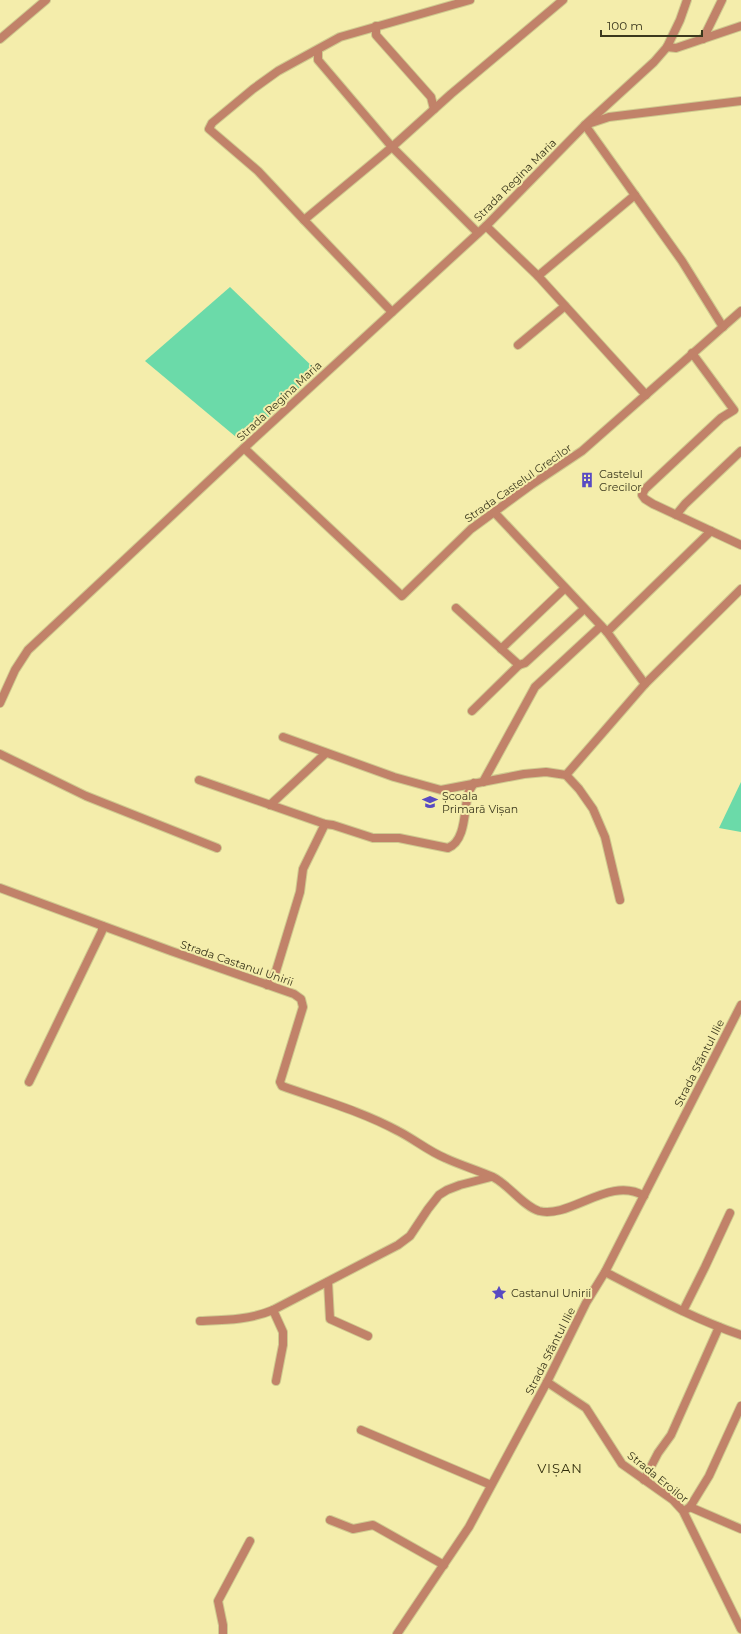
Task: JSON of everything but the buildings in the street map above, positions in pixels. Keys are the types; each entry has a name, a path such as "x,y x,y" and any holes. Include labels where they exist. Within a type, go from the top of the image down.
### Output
{"street":[{"path":"0,39 46,0"},
{"path":"392,312 258,171 209,129 212,123 253,88 278,71 340,37 470,0"},
{"path":"304,220 392,147 434,109 563,0"},
{"path":"687,0 680,20 667,47 654,62 586,125 682,261 723,327"},
{"path":"703,39 722,0"},
{"path":"376,26 376,35 431,97 434,109"},
{"path":"667,47 676,48 741,26"},
{"path":"318,50 318,60 392,147 478,233"},
{"name":"Strada Regina Maria","path":"0,703 15,670 28,650 244,448 486,226 586,125 609,117 741,101"},
{"path":"538,276 635,195"},
{"path":"486,226 538,276 646,395"},
{"path":"518,346 566,306"},
{"name":"Strada Castelul Grecilor","path":"244,448 402,596 470,529 531,485 582,451 741,311"},
{"path":"692,353 734,410 721,418 643,492 643,497 647,501 710,532 741,545"},
{"path":"676,515 685,504 741,451"},
{"path":"494,512 604,629 645,684"},
{"path":"484,782 535,687 604,629 710,532"},
{"path":"501,649 565,588"},
{"path":"566,775 645,684 741,589"},
{"path":"456,608 519,665"},
{"path":"472,711 519,665 525,663 584,609"},
{"path":"283,737 394,777 440,790 524,774 546,772 566,775 579,789 593,809 606,837 620,900"},
{"path":"270,805 326,753"},
{"path":"0,754 86,796 217,848"},
{"path":"199,780 325,824 333,825 373,838 399,838 448,848 452,847 460,834 469,793 474,783"},
{"path":"267,985 276,971 300,892 303,869 325,824"},
{"name":"Strada Castanul Unirii","path":"0,888 294,994 301,999 303,1003 302,1014 280,1082 282,1086 359,1113 398,1130 444,1158 501,1181 531,1207 544,1212 562,1209 600,1195 614,1192 628,1191 644,1196"},
{"path":"29,1082 102,931 102,926"},
{"name":"Strada Sfântul Ilie","path":"397,1634 469,1527 547,1382 586,1303 605,1272 741,1005"},
{"path":"200,1320 233,1319 260,1315 272,1310 398,1245 410,1236 433,1202 447,1190 478,1179 492,1177"},
{"path":"682,1311 705,1267 730,1213"},
{"path":"605,1272 682,1311 741,1335"},
{"path":"328,1282 330,1319 368,1336"},
{"path":"272,1310 281,1324 283,1332 283,1345 276,1381"},
{"path":"644,1480 658,1453 671,1435 719,1327"},
{"name":"Strada Eroilor","path":"547,1382 586,1408 622,1464 687,1509 741,1629"},
{"path":"741,1406 709,1476 687,1509 741,1529"},
{"path":"360,1430 491,1485"},
{"path":"330,1520 353,1529 373,1526 444,1565"},
{"path":"223,1634 223,1625 218,1601 250,1541"}],"green space":[{"path":"230,287 317,371 242,442 145,361"},
{"path":"741,782 741,832 719,828"}],"place":[{"name":"Castelul Grecilor","path":"587,480"},
{"name":"Școala Primară Vișan","path":"430,802"},
{"name":"Castanul Unirii","path":"499,1293"}],"district":[{"name":"VIȘAN","path":"560,1468"}]}
